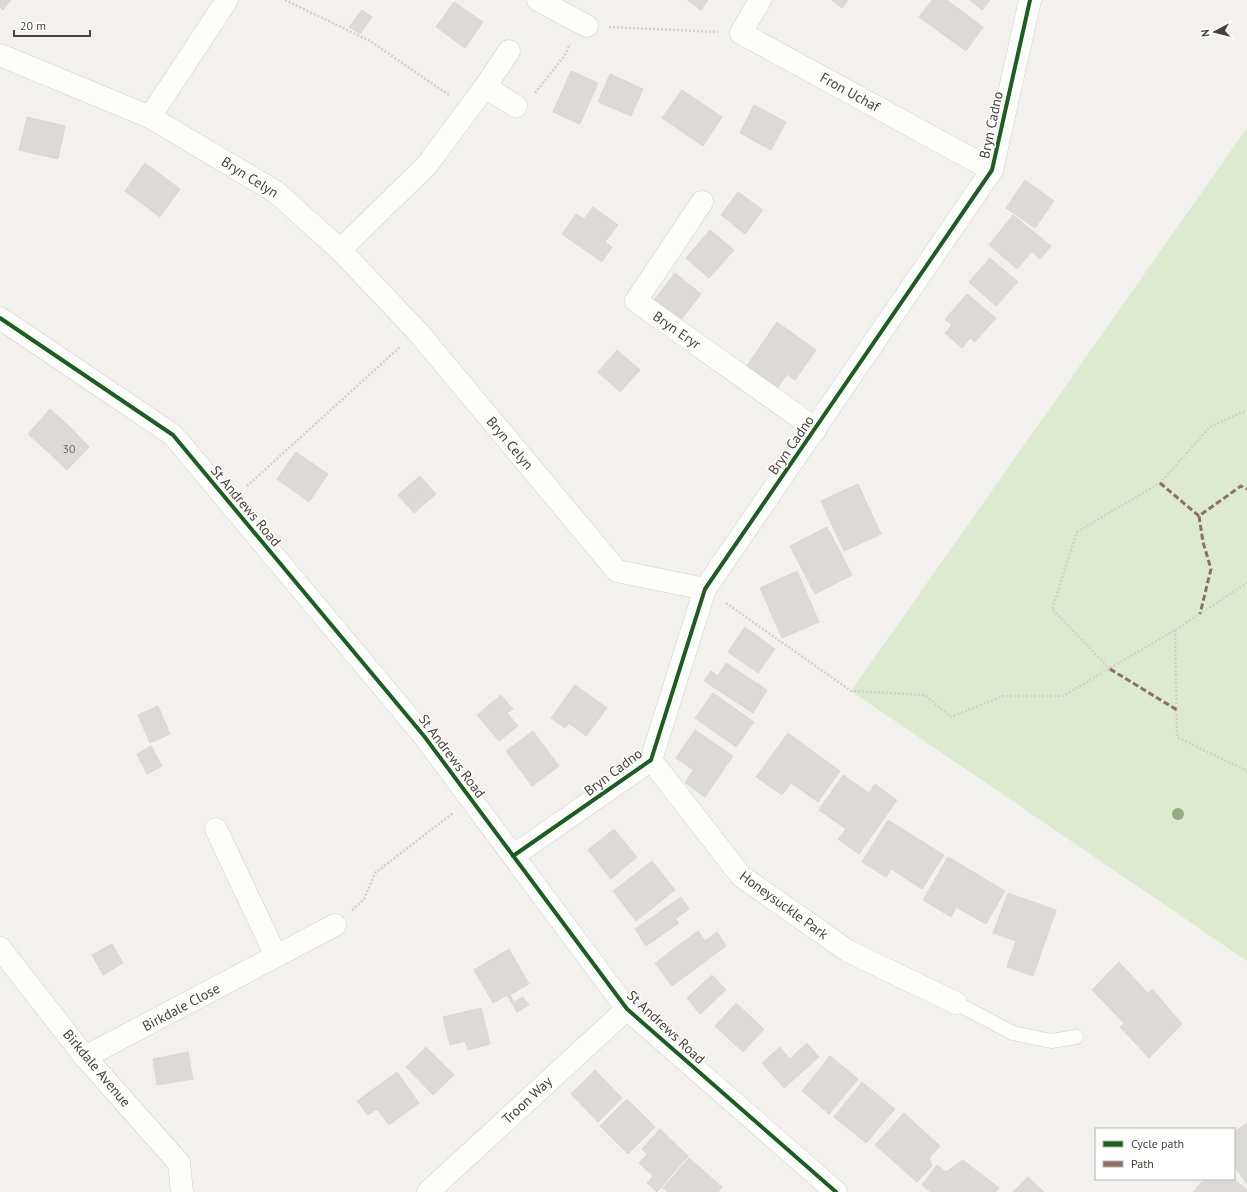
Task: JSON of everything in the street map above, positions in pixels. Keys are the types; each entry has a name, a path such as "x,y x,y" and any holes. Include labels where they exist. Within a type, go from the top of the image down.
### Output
{"street":[{"path":"150,117 227,0"},
{"path":"538,0 584,25"},
{"path":"741,33 760,0"},
{"name":"Bryn Cadno","path":"513,856 650,760 705,589 992,170 1030,0"},
{"name":"Fron Uchaf","path":"741,33 992,170"},
{"path":"340,250 427,165 470,109 509,51"},
{"name":"Bryn Celyn","path":"0,54 150,117 276,192 340,250 417,332 617,571 705,589"},
{"path":"485,87 516,106"},
{"name":"Bryn Eryr","path":"702,202 636,301 816,429"},
{"name":"St Andrews Road","path":"0,318 173,435 424,736 627,1009 836,1192"},
{"name":"Honeysuckle Park","path":"650,760 741,876 848,951 956,1003"},
{"path":"216,829 276,956"},
{"name":"Birkdale Close","path":"85,1057 334,924"},
{"name":"Birkdale Avenue","path":"0,948 85,1057 179,1163 182,1192"},
{"name":"Troon Way","path":"428,1192 627,1009"}],"lane":[{"path":"956,1003 1013,1033 1051,1041 1076,1038"}],"path":[{"path":"285,0 370,41 470,109"},
{"path":"516,106 526,105 565,55 584,25 741,33"},
{"path":"229,503 417,332"},
{"path":"1110,669 1052,609 1077,532 1160,483 1210,427 1247,410"},
{"path":"705,589 851,691 925,695 951,718 1003,696 1063,696 1175,630 1247,583"},
{"path":"1175,630 1178,737 1247,771"},
{"path":"334,924 364,899 375,873 471,799"}],"green space":[{"path":"1247,128 1247,961 851,691"}],"building":[{"path":"0,0 11,0 3,10 0,7"},
{"path":"687,0 708,0 701,10"},
{"path":"832,0 848,0 842,8"},
{"path":"932,0 947,0 983,27 966,51 919,17"},
{"path":"970,0 990,0 982,10"},
{"path":"454,2 483,22 465,48 436,27"},
{"path":"362,10 372,17 360,34 349,27"},
{"path":"571,71 598,83 580,124 553,112"},
{"path":"610,74 643,89 631,116 598,102"},
{"path":"682,90 722,117 703,146 662,118"},
{"path":"754,105 786,122 771,150 740,133"},
{"path":"27,117 65,126 58,159 19,150"},
{"path":"145,163 180,189 160,217 125,191"},
{"path":"1025,180 1054,201 1035,228 1006,208"},
{"path":"738,192 763,210 745,234 721,215"},
{"path":"593,207 618,225 605,242 612,247 602,262 562,234 576,214 584,219"},
{"path":"1013,215 1051,246 1040,259 1032,252 1017,269 989,245"},
{"path":"710,230 734,250 709,278 686,258"},
{"path":"990,258 1018,282 996,306 969,282"},
{"path":"675,273 701,294 677,325 651,304"},
{"path":"967,294 996,318 975,342 970,338 962,348 945,333 952,325 945,319"},
{"path":"777,322 816,350 795,380 787,374 777,389 746,367"},
{"path":"617,350 640,370 620,392 598,372"},
{"path":"50,409 71,428 48,452 28,434"},
{"path":"71,428 89,447 67,470 48,452"},
{"path":"296,452 328,474 309,502 277,479"},
{"path":"420,476 428,485 406,504 398,495"},
{"path":"858,484 881,534 844,551 821,501"},
{"path":"428,485 436,494 414,513 406,504"},
{"path":"827,527 852,575 815,594 790,546"},
{"path":"797,571 819,622 782,638 760,588"},
{"path":"745,627 775,649 758,673 728,652"},
{"path":"726,663 767,690 753,713 704,681 711,671 718,676"},
{"path":"575,685 607,708 586,736 569,723 565,728 551,718"},
{"path":"713,693 754,722 736,747 695,718"},
{"path":"501,695 513,709 507,713 518,726 499,741 477,715"},
{"path":"158,706 170,734 150,743 138,715"},
{"path":"695,730 733,756 705,797 685,783 693,770 676,758"},
{"path":"533,731 559,766 532,786 506,751"},
{"path":"788,733 840,771 818,802 791,783 782,795 756,777"},
{"path":"151,746 162,766 147,774 137,754"},
{"path":"843,775 869,793 875,784 897,800 859,854 838,839 846,829 819,810"},
{"path":"888,820 944,855 922,889 891,869 886,877 862,862"},
{"path":"614,829 637,857 611,879 588,850"},
{"path":"948,857 1005,891 986,924 956,907 951,917 923,900"},
{"path":"652,861 675,890 636,921 613,891"},
{"path":"1008,893 1056,910 1033,976 1007,967 1016,941 993,933"},
{"path":"681,897 689,909 675,919 679,923 646,946 635,929"},
{"path":"698,931 705,941 717,932 726,946 672,986 655,963"},
{"path":"112,944 123,963 103,975 92,955"},
{"path":"509,949 529,984 510,995 514,1002 523,997 529,1005 517,1012 507,995 493,1003 474,970"},
{"path":"1119,962 1148,993 1152,989 1182,1024 1149,1058 1120,1027 1124,1023 1092,990"},
{"path":"712,975 726,990 700,1014 687,998"},
{"path":"736,1003 764,1029 743,1052 715,1026"},
{"path":"481,1008 490,1044 468,1050 465,1041 450,1045 443,1017"},
{"path":"807,1043 819,1057 784,1088 762,1063 780,1047 790,1059"},
{"path":"426,1047 454,1075 433,1095 406,1067"},
{"path":"188,1052 193,1079 157,1085 153,1059"},
{"path":"830,1056 858,1079 829,1114 802,1091"},
{"path":"595,1070 622,1098 598,1122 571,1094"},
{"path":"397,1072 419,1103 389,1125 377,1109 368,1115 357,1101"},
{"path":"862,1082 895,1109 866,1143 834,1117"},
{"path":"627,1099 655,1127 628,1154 600,1126"},
{"path":"904,1113 940,1146 929,1158 932,1166 917,1182 875,1145"},
{"path":"1247,1123 1247,1184 1235,1167 1235,1131"},
{"path":"660,1129 688,1156 657,1192 647,1183 653,1176 639,1163 647,1154 642,1149"},
{"path":"689,1158 722,1187 718,1192 668,1192 663,1188"},
{"path":"963,1160 999,1188 996,1192 931,1192 922,1185 937,1165 946,1172"},
{"path":"1028,1177 1044,1192 1013,1192"},
{"path":"1203,1180 1235,1180 1247,1190 1247,1192 1193,1192"}],"marked path":[{"path":"1160,483 1199,516 1241,486 1247,489"},
{"path":"1199,516 1203,542 1211,569 1200,614"},
{"path":"1110,669 1177,710"}],"cycle path":[{"path":"513,856 651,760 705,589 992,170 1030,0"},
{"path":"0,318 173,435 424,736 627,1009 836,1192"}]}
